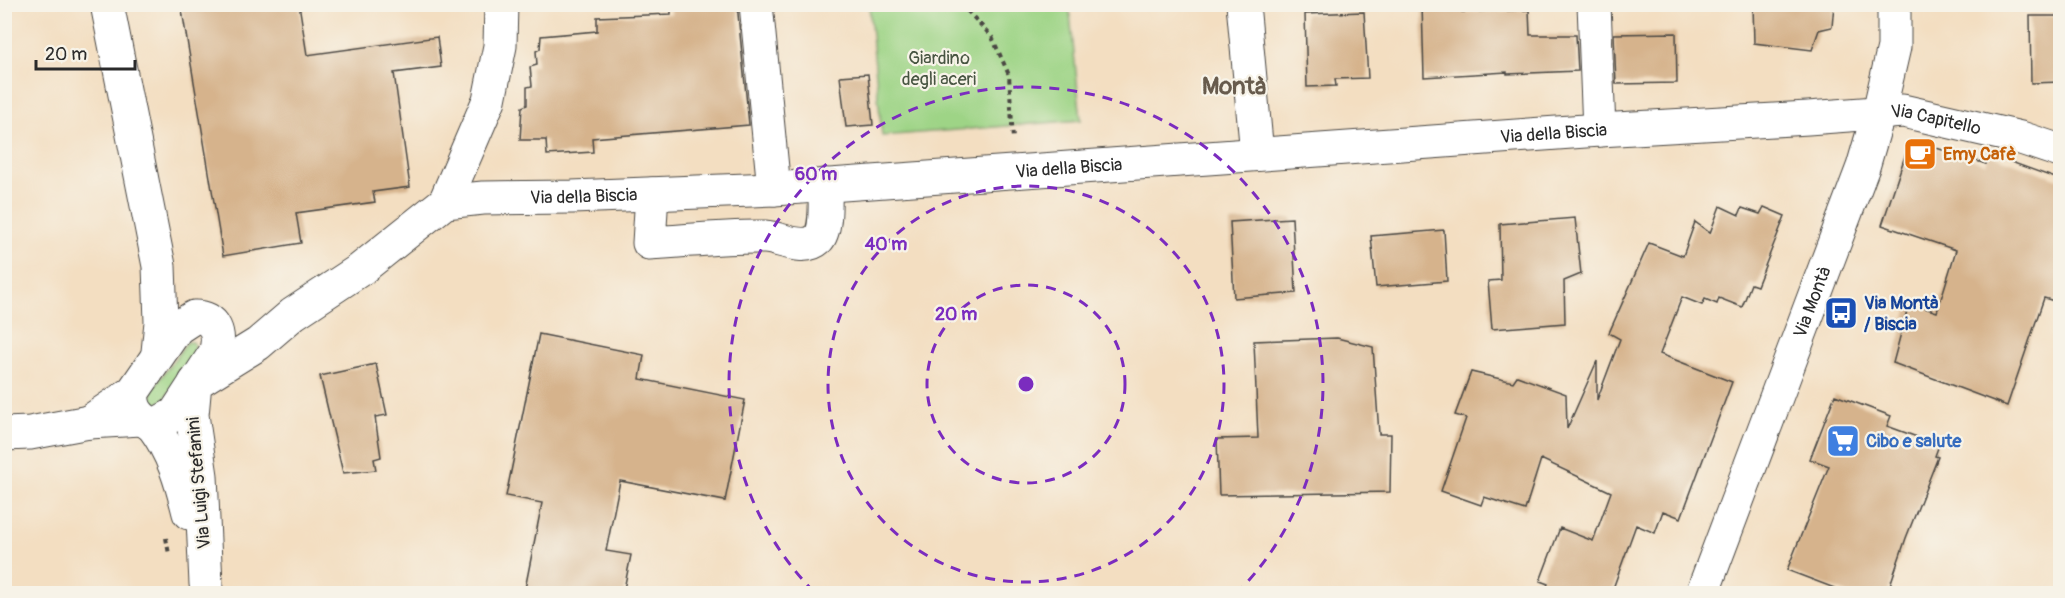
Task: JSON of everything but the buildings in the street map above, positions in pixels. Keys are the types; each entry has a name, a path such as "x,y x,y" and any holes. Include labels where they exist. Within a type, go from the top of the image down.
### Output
{"street":[{"path":"107,4 159,266 161,322 158,352 143,412"},
{"path":"195,383 258,344 293,314 360,269 445,202 489,100 500,46 501,4"},
{"path":"756,4 774,189"},
{"path":"1243,4 1257,154"},
{"path":"1594,4 1599,130"},
{"name":"Via Montà","path":"1702,594 1863,167 1880,112 1894,47 1894,4"},
{"name":"Via della Biscia","path":"445,202 483,198 774,189 1880,112"},
{"name":"Via Capitello","path":"1880,112 1911,112 2021,138 2061,151"},
{"path":"652,194 649,243 766,237 810,244 823,233 825,185"},
{"path":"4,434 30,433 143,412 175,414 214,353 218,343 217,332 208,320 186,301 159,266"},
{"path":"158,352 177,328 194,317 249,324 293,314"},
{"name":"Via Luigi Stefanini","path":"195,383 192,415 201,476 207,589"},
{"name":"Via Luigi Stefanini","path":"143,412 164,440 180,479 207,589"}],"path":[{"path":"960,4 992,37 1009,75 1013,126 1012,172"},
{"path":"165,528 170,561"}],"green space":[{"name":"Giardino degli aceri","path":"869,5 1069,5 1081,120 882,136"},
{"path":"187,342 193,342 196,352 165,399 156,405 151,400 152,390"}],"place":[{"name":"Emy Cafè","path":"1920,154"},
{"name":"Via Montà / Biscia","path":"1841,313"},
{"name":"Cibo e salute","path":"1843,441"}],"district":[{"name":"Montà","path":"1234,86"}]}
